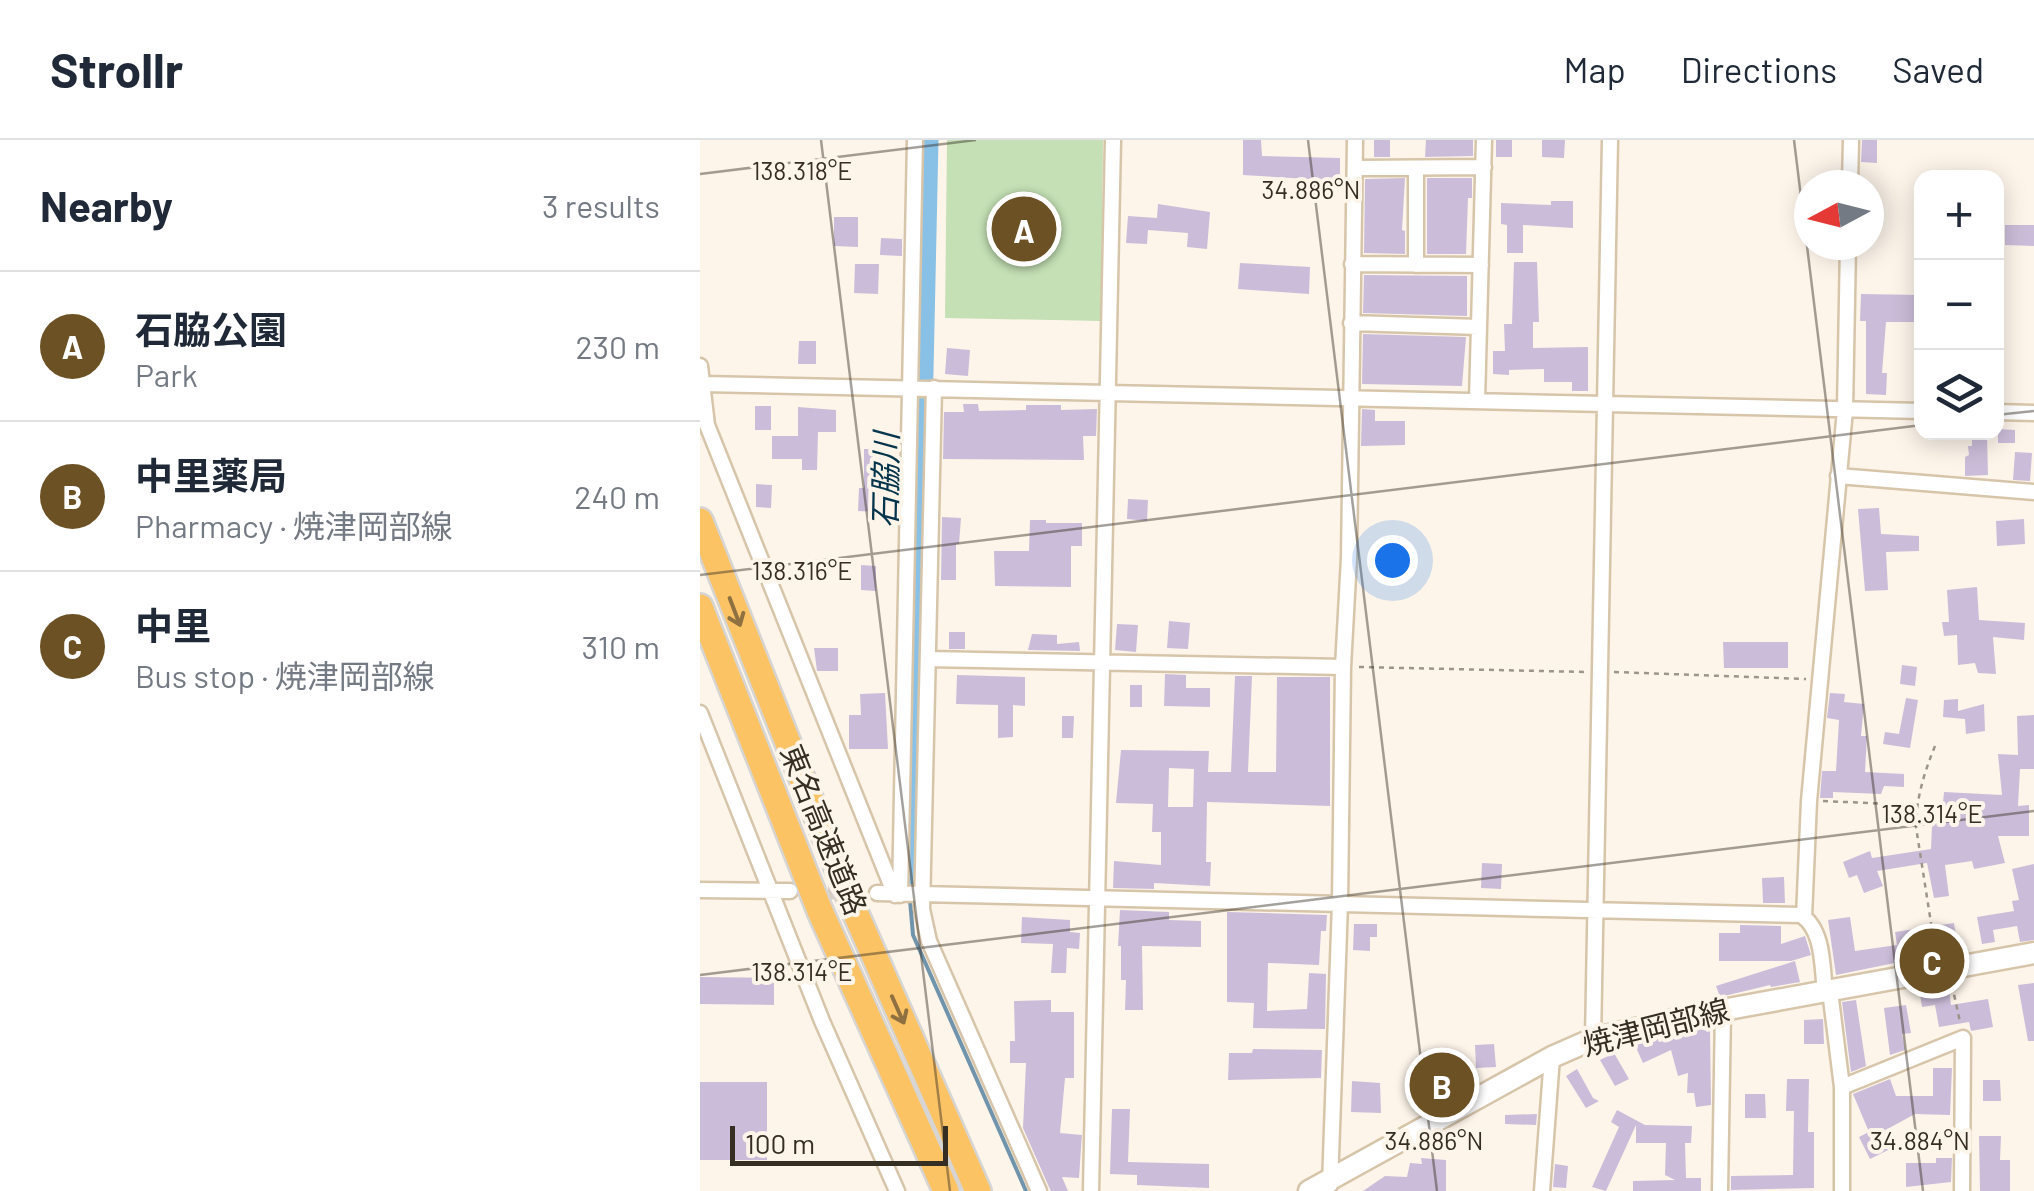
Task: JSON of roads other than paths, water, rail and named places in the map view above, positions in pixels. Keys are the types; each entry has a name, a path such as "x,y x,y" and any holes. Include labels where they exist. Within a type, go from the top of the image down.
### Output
{"highway":[{"name":"東名高速道路","path":"700,521 855,912 978,1191"},
{"name":"東名高速道路","path":"700,607 820,911 946,1191"},
{"path":"700,654 820,911"}],"main road":[{"name":"焼津岡部線","path":"1309,1191 1330,1185 1552,1057 1592,1039 2034,953"}],"street":[{"path":"898,895 915,140"},
{"path":"1091,1191 1114,140"},
{"path":"1330,1185 1349,558 1355,140"},
{"path":"1478,400 1484,140"},
{"path":"1592,1039 1610,140"},
{"path":"1850,170 1851,140"},
{"path":"1354,168 1484,167"},
{"path":"1416,168 1416,265"},
{"path":"1804,916 1809,801 1844,410 1848,260"},
{"path":"1352,264 1481,265"},
{"path":"1351,323 1479,328"},
{"path":"700,366 707,426 898,895"},
{"path":"702,384 1914,411"},
{"path":"934,388 922,895 929,941 1040,1191"},
{"path":"2004,412 2034,413"},
{"path":"1838,476 2034,492"},
{"path":"928,659 1343,667"},
{"path":"700,712 822,1021 896,1191"},
{"path":"700,890 790,891"},
{"path":"877,894 1804,916 1811,921 1818,939 1842,1086 1842,1191"},
{"path":"1720,1191 1723,1011"},
{"path":"1842,1086 1963,1038 1962,1191"},
{"path":"1542,1191 1552,1057"}],"waterway":[{"name":"石脇川","path":"910,882 926,140"},
{"path":"910,900 913,935 1026,1191"}],"tunnel":[{"path":"807,892 877,893"}],"place":[{"name":"石脇公園","path":"1024,229"},
{"name":"中里","path":"1932,961"},
{"name":"中里薬局","path":"1442,1085"}]}
